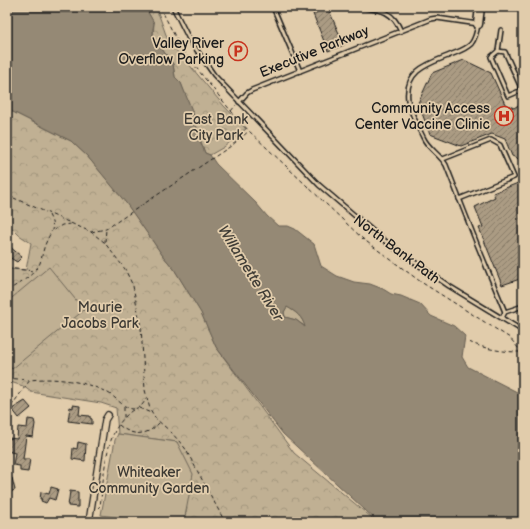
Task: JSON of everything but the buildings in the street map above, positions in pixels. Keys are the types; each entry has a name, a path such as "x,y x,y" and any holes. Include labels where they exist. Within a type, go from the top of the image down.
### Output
{"street":[{"path":"478,24 480,7"},
{"path":"89,522 105,420 108,415"}],"lane":[{"path":"173,7 189,39 214,76 319,185 381,238 449,286 523,331"},
{"path":"272,7 300,71"},
{"path":"357,7 387,12 395,19 401,30"},
{"name":"Executive Parkway","path":"239,102 250,92 434,18 478,24"},
{"path":"478,24 475,36 470,44 464,49 425,65 416,71 408,88 408,101 425,143 443,159 505,312"},
{"path":"498,51 505,52 522,90 508,96 491,57 498,51 501,30"},
{"path":"443,159 491,140 500,145 514,176 459,199"},
{"path":"502,318 505,312 523,306"}],"path":[{"name":"North Bank Path","path":"160,7 182,50 249,131 363,239 421,282 510,338 523,354"},
{"path":"231,111 239,102"},
{"path":"91,232 106,229 231,146 249,131"},
{"path":"7,195 91,232 104,242 125,269 133,286 142,327 146,398 152,414"},
{"path":"7,291 34,271 40,263 45,244 53,230 53,223 48,213"},
{"path":"53,230 62,225 72,224"},
{"path":"104,242 106,229"},
{"path":"7,268 34,271"},
{"path":"468,342 482,348 521,352"},
{"path":"7,378 30,380 46,379 84,384 108,393 124,406 146,410 171,432 185,448 225,522"},
{"path":"7,412 30,380"},
{"path":"139,408 146,398"},
{"path":"124,406 124,418"},
{"path":"90,514 100,506 109,450 118,425 134,409"},
{"path":"118,425 129,432 144,433 152,430 159,422"}],"green space":[{"name":"East Bank City Park","path":"145,7 156,7 169,43 246,129 224,147 210,155 205,153 181,83 175,77 173,64 153,37 154,23"},
{"name":"Maurie Jacobs Park","path":"7,109 71,141 87,156 126,202 163,256 174,269 202,314 216,347 294,453 377,522 184,522 186,511 177,442 118,434 116,408 101,403 31,392 23,386 7,381 7,269 26,270 31,243 19,235 7,223"},
{"path":"49,267 84,310 12,369 7,363 7,302"},
{"path":"287,307 303,320 306,327 296,320 285,317 284,312"},
{"name":"Whiteaker Community Garden","path":"118,434 177,442 193,474 184,522 148,522 101,515 115,440"}],"water":[{"name":"Willamette River","path":"7,7 145,7 154,23 153,37 173,64 175,77 181,83 197,123 198,134 205,153 210,155 216,164 278,226 288,226 295,229 314,244 321,266 337,276 354,282 370,284 391,294 401,296 420,304 431,316 454,326 465,336 462,357 468,367 517,392 523,393 523,522 378,522 283,434 216,347 201,313 174,269 163,256 126,203 87,156 71,141 7,109","holes":["287,307 300,317 305,327 296,320 285,317 284,312"]}],"place":[{"name":"Valley River Overflow Parking","path":"238,51"},
{"name":"Community Access Center Vaccine Clinic","path":"504,116"}]}
